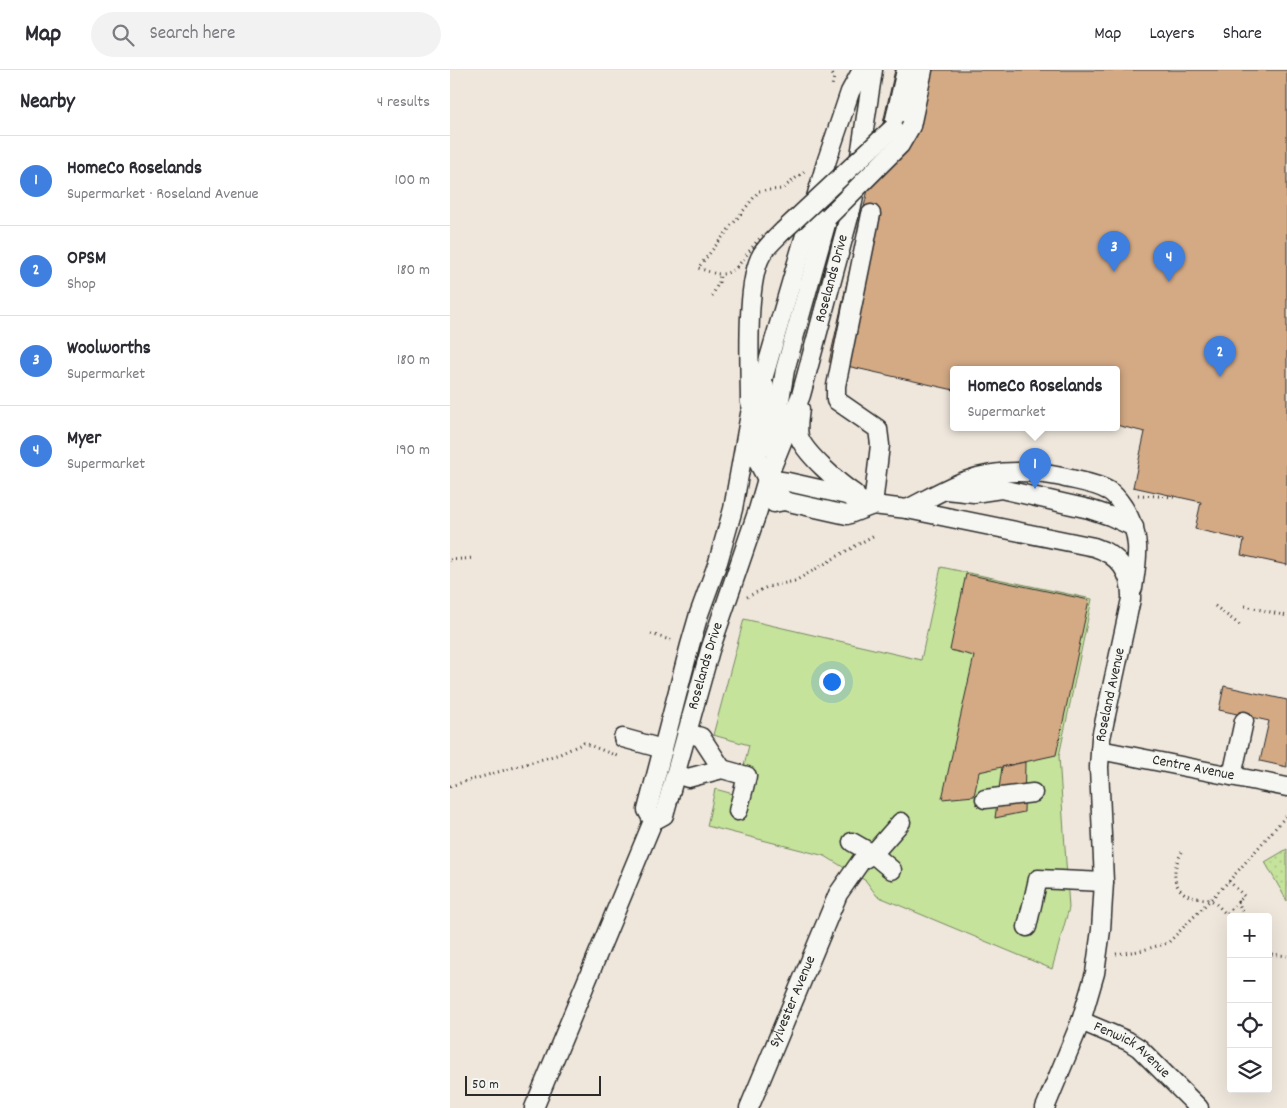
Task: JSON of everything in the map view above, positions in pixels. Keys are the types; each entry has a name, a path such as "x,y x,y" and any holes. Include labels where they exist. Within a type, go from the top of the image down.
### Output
{"street":[{"name":"Roselands Drive","path":"653,821 648,810 699,614 718,562 733,509 750,414 763,379 826,163 850,92 862,70"},
{"name":"Roselands Drive","path":"534,1108 653,821 664,815 710,650 767,479 801,395 853,202 873,70"},
{"path":"750,414 752,280 762,254 783,231 893,128 906,70"},
{"path":"767,479 785,370 828,216 900,145 910,126 923,70"},
{"path":"801,395 799,436 803,445 842,486 873,505 880,445 878,429 836,400 836,386 871,214"},
{"name":"Roselands Drive","path":"763,379 767,400 757,460 767,479 784,501"},
{"path":"907,509 965,480 1018,470 1043,473 1109,490 1115,495 1126,512 1134,527 1138,541 1138,555 1131,599"},
{"name":"Roselands Drive","path":"733,509 767,479"},
{"name":"Roseland Avenue","path":"767,479 846,495 873,505 907,509 1094,547 1107,552 1120,563 1129,576 1131,599 1103,726 1100,750 1104,882 1098,958 1081,1021 1045,1108"},
{"path":"946,490 974,493 1001,489 1089,509 1134,527"},
{"name":"Roseland Avenue","path":"758,510 769,503 784,501 847,515 873,505"},
{"path":"1094,547 1110,549 1127,545 1132,538 1134,527"},
{"path":"1232,776 1244,721"},
{"path":"687,733 701,737 722,769"},
{"path":"623,738 663,748"},
{"name":"Centre Avenue","path":"1100,750 1287,787"},
{"path":"676,774 688,778 722,769 747,776 738,811"},
{"path":"985,799 1033,793"},
{"name":"Sylvester Avenue","path":"749,1108 838,894 861,861 873,854 901,822"},
{"path":"852,842 873,854 892,870"},
{"path":"1027,927 1038,879 1104,882"},
{"name":"Fenwick Avenue","path":"1081,1021 1128,1041 1139,1048 1199,1108"}],"path":[{"path":"830,70 834,77 830,94"},
{"path":"737,267 729,274 720,275 698,268 760,191 782,189 808,168"},
{"path":"712,296 719,282 720,275"},
{"path":"1138,494 1175,496"},
{"path":"741,600 767,587 795,581 876,534"},
{"path":"450,560 474,558"},
{"path":"1215,606 1241,626"},
{"path":"1245,606 1287,616"},
{"path":"651,634 678,642"},
{"path":"450,786 560,754 584,743 617,756"},
{"path":"1116,954 1139,951 1168,942 1229,881 1287,815"},
{"path":"1182,852 1175,866 1174,875 1176,884 1191,897 1211,900 1226,914 1244,896 1229,881"},
{"path":"1238,902 1243,913"},
{"path":"1272,954 1287,956"}],"green space":[{"path":"941,567 1092,599 1059,756 1069,908 1052,969 877,896 866,881 825,856 707,826 715,789 737,795 749,745 713,735 744,619 921,660"},
{"path":"1287,849 1287,901 1265,862"}],"building":[{"path":"895,70 1287,70 1287,565 1241,555 1244,540 1195,529 1201,502 1133,487 1145,432 1120,426 1120,366 950,366 950,389 829,362"},
{"path":"966,574 1089,600 1056,755 979,772 974,796 942,799 974,656 950,650"},
{"path":"1224,686 1287,700 1287,767 1260,761 1269,721 1219,710"},
{"path":"1025,762 1024,812 995,818 1002,767"}],"place":[{"name":"Woolworths","path":"1114,272"},
{"name":"Myer","path":"1169,282"},
{"name":"OPSM","path":"1220,377"},
{"name":"HomeCo Roselands","path":"1035,489"}]}
